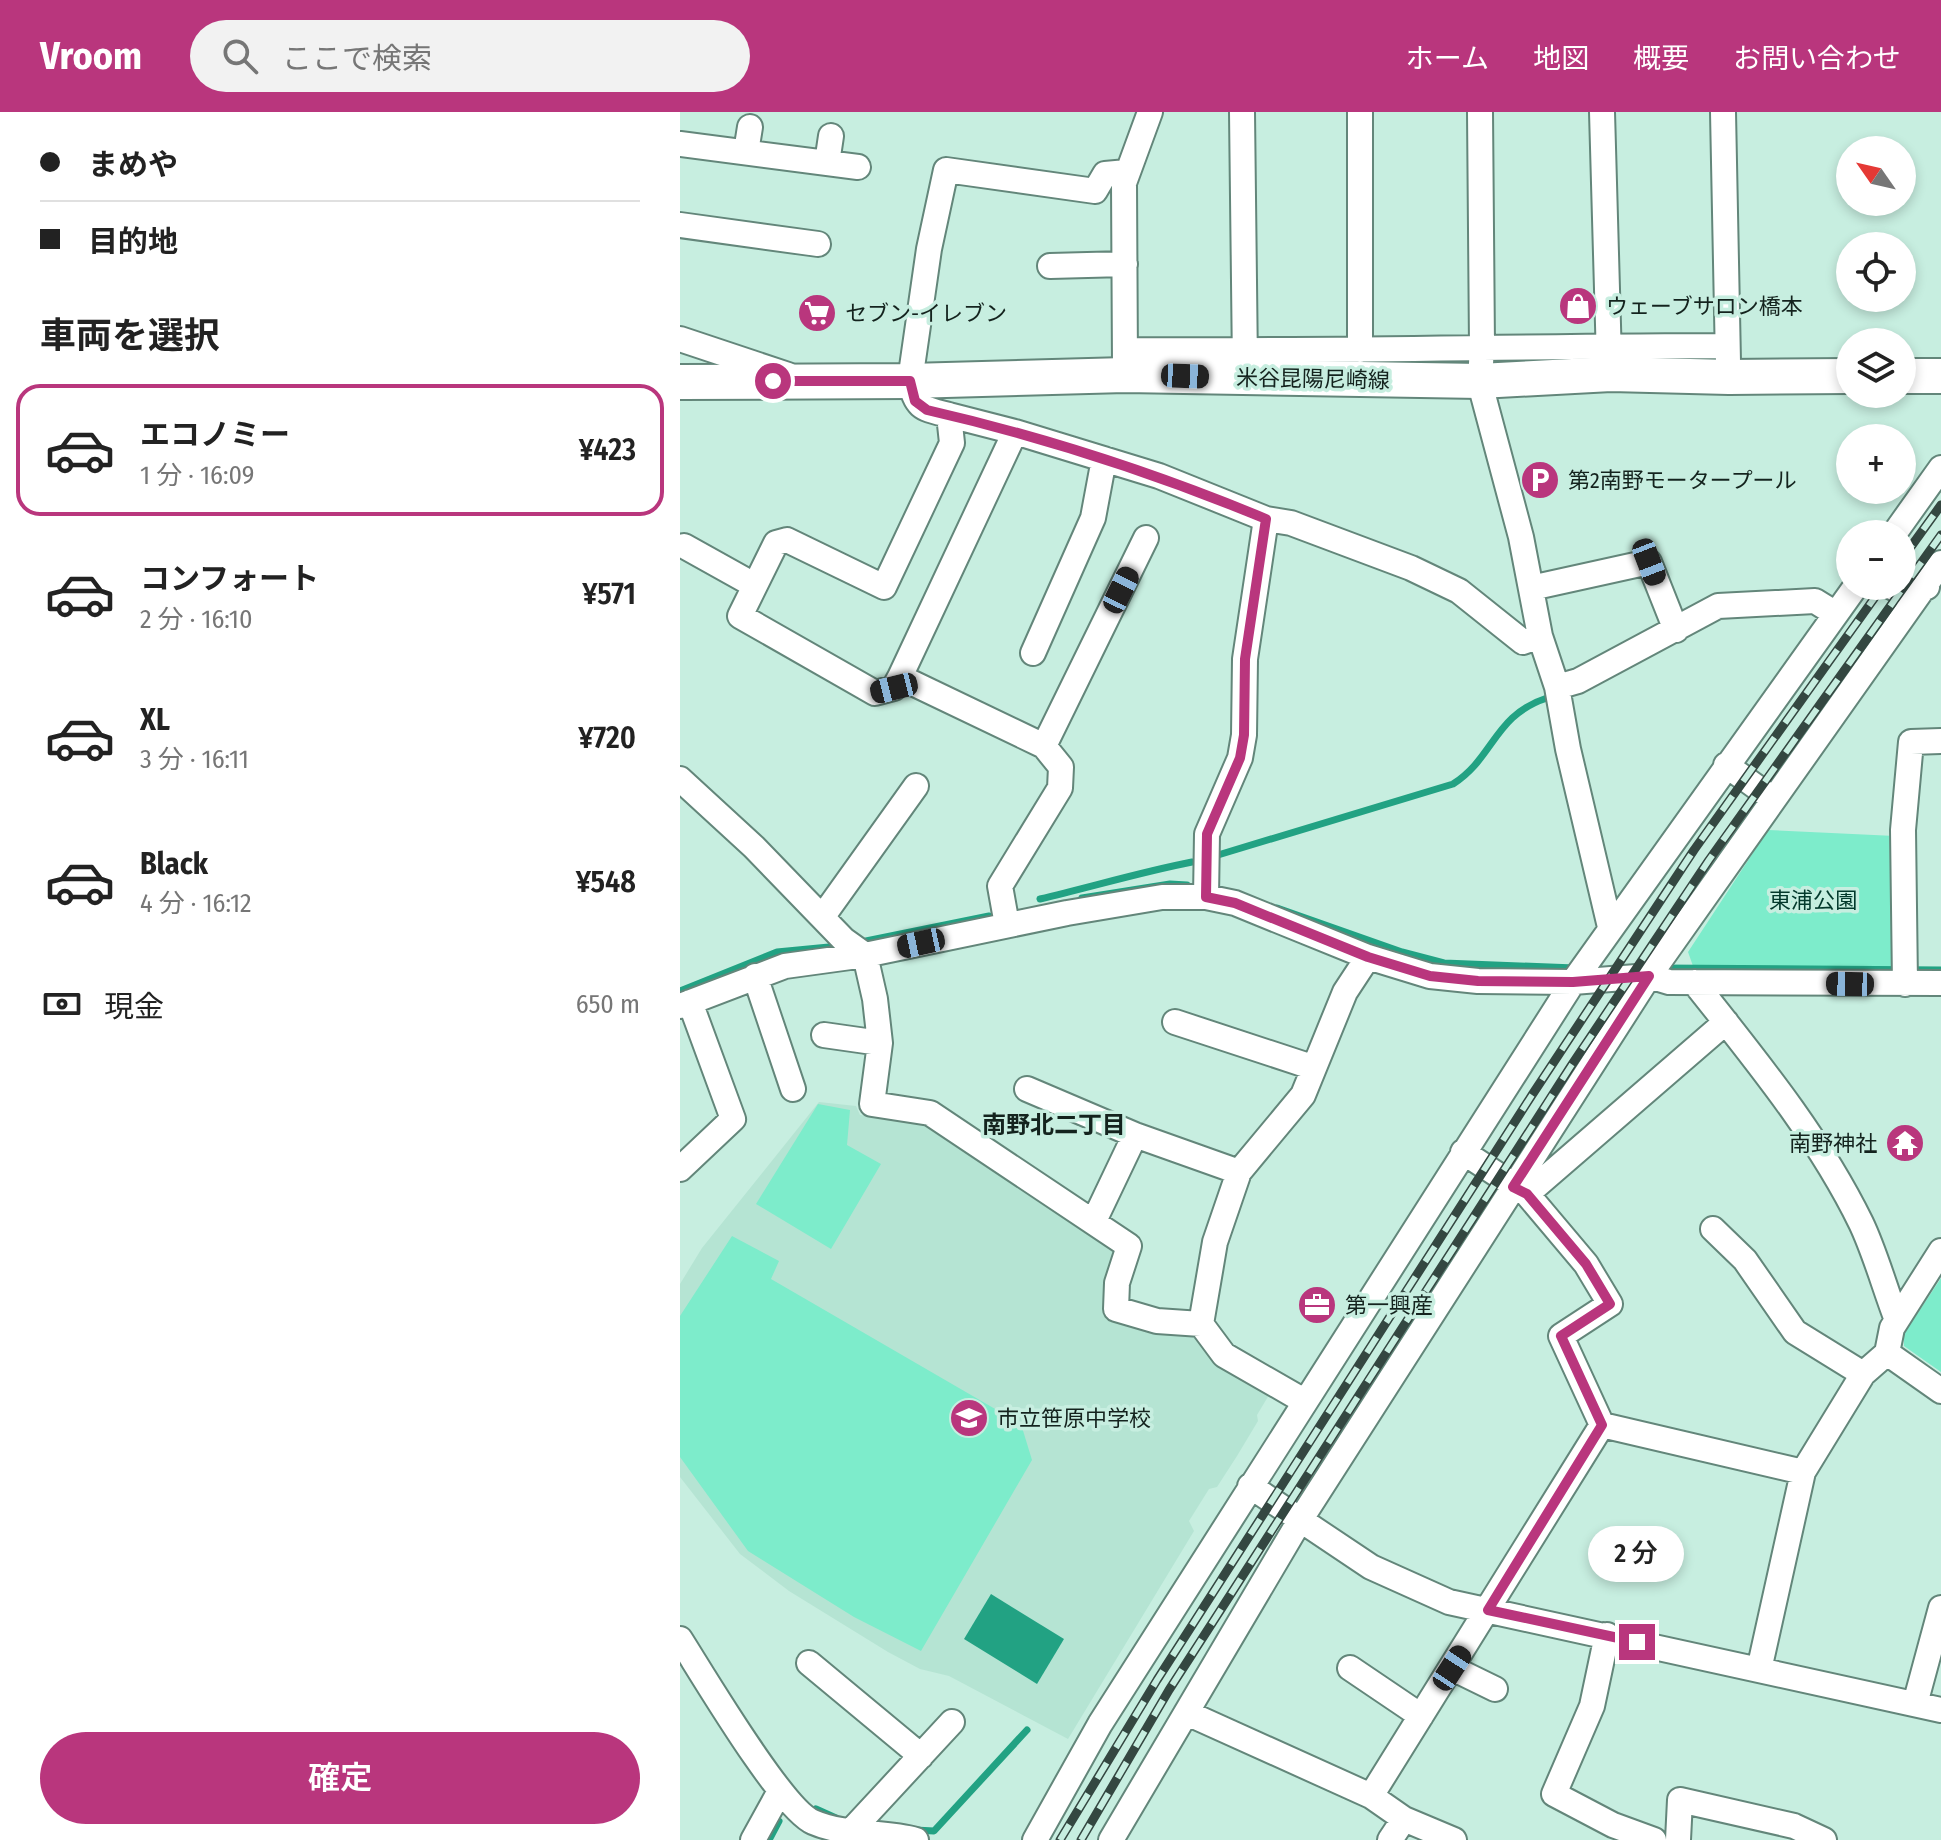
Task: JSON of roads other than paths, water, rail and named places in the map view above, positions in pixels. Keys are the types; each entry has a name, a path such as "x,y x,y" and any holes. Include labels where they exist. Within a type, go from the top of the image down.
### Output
{"main road":[{"name":"米谷昆陽尼崎線","path":"680,382 910,381 1125,362 1244,364 1480,381 1609,360 1728,362 1836,374"},
{"path":"1916,376 1941,376"}],"street":[{"path":"1125,362 1124,183 1150,112"},
{"path":"1242,112 1244,364 1360,350 1482,346 1609,360 1602,112"},
{"path":"1360,112 1360,350"},
{"path":"1480,112 1480,381 1521,537 1540,636 1557,687 1568,749 1610,927"},
{"path":"1723,112 1728,362"},
{"path":"746,152 750,127"},
{"path":"827,163 831,136"},
{"path":"680,144 858,167"},
{"path":"1127,172 1105,174 1095,191 946,170 929,249 910,381 915,401 927,410 1015,432 1189,486 1266,519 1291,523 1411,568 1459,591 1523,642 1540,636"},
{"path":"689,218 783,229 818,244"},
{"path":"1050,266 1125,264"},
{"path":"680,339 804,381"},
{"path":"949,415 952,443 884,587 787,540 776,543 740,616 875,693 894,688 1015,432"},
{"path":"1033,653 1093,518 1104,459"},
{"path":"1904,520 1941,468"},
{"path":"1206,897 1207,834 1240,758 1244,735 1245,659 1266,519"},
{"path":"1044,746 1146,538"},
{"path":"684,546 754,585"},
{"path":"1531,588 1649,562 1676,630"},
{"path":"1111,1840 1300,1521 1520,1190 1649,976 1773,799 1932,588 1941,563"},
{"path":"1044,1837 1100,1724 1573,982 1846,600"},
{"path":"1557,687 1578,681 1718,606 1815,601 1836,614"},
{"path":"900,677 1044,746 1061,767 1060,788 1000,886 1007,925"},
{"path":"1905,984 1903,830 1911,742 1941,741"},
{"path":"1726,765 1773,799"},
{"path":"680,779 823,916 844,940 865,955 875,999 880,1043 872,1104 930,1113 1129,1246 1117,1283 1116,1309 1157,1321 1201,1324"},
{"path":"823,916 914,801"},
{"path":"680,1169 733,1119 685,1004 785,966 865,955 1162,897 1206,897 1235,903 1368,957 1430,976 1478,981 1573,982 1649,976 1669,982 1941,983"},
{"path":"1304,1401 1224,1355 1201,1324 1215,1242 1239,1172 1303,1095 1345,992 1368,957"},
{"path":"755,976 793,1089"},
{"path":"1694,982 1763,1068 1840,1186 1862,1225 1897,1320"},
{"path":"1175,1022 1312,1067"},
{"path":"1520,1190 1726,1022"},
{"path":"824,1035 880,1043"},
{"path":"1037,1099 1239,1172"},
{"path":"1094,1221 1135,1135"},
{"path":"1463,1152 1520,1190 1586,1264 1610,1304 1561,1336 1602,1425"},
{"path":"1713,1229 1745,1260 1795,1332 1863,1374"},
{"path":"1759,1670 1803,1472 1863,1374 1887,1353 1892,1328 1941,1251"},
{"path":"1887,1353 1941,1391"},
{"path":"1602,1425 1803,1472"},
{"path":"1371,1796 1602,1425"},
{"path":"1250,1486 1371,1567 1449,1602 1941,1710"},
{"path":"1915,1704 1941,1608"},
{"path":"1607,1635 1592,1706 1554,1794 1611,1833 1654,1840"},
{"path":"681,1643 780,1791 800,1815 828,1828 916,1840"},
{"path":"809,1663 921,1756"},
{"path":"1350,1668 1421,1716"},
{"path":"1452,1668 1495,1689"},
{"path":"1187,1713 1371,1796 1404,1819 1454,1840"},
{"path":"851,1831 952,1722"},
{"path":"753,1840 780,1791"},
{"path":"1678,1840 1680,1800 1794,1826 1824,1840"},
{"path":"1390,1840 1404,1819"}],"waterway":[{"path":"1218,855 1453,784 1478,762 1516,715 1547,698"},
{"path":"1040,899 1192,862"},
{"path":"1082,898 1170,884 1187,885"},
{"path":"1277,908 1402,952 1444,963 1575,968"},
{"path":"866,941 989,916"},
{"path":"680,991 777,952 829,947"},
{"path":"1660,968 1941,970"},
{"path":"915,1830 934,1831 1027,1730"},
{"path":"816,1809 836,1818"},
{"path":"769,1840 779,1821"}],"railway":[{"path":"1916,540 1941,505"},
{"path":"1081,1840 1169,1690 1571,1066 1709,860 1941,535"},
{"path":"1060,1840 1157,1680 1532,1095 1694,850 1873,600"}],"place":[{"name":"ウェーブサロン橋本","path":"1578,306"},
{"name":"セブン-イレブン","path":"817,313"},
{"name":"第2南野モータープール","path":"1540,480"},
{"name":"南野神社","path":"1905,1143"},
{"name":"第一興産","path":"1317,1305"},
{"name":"市立笹原中学校","path":"969,1418"}],"district":[{"name":"南野北二丁目","path":"1054,1125"}],"park label":[{"name":"東浦公園","path":"1813,900"}]}
